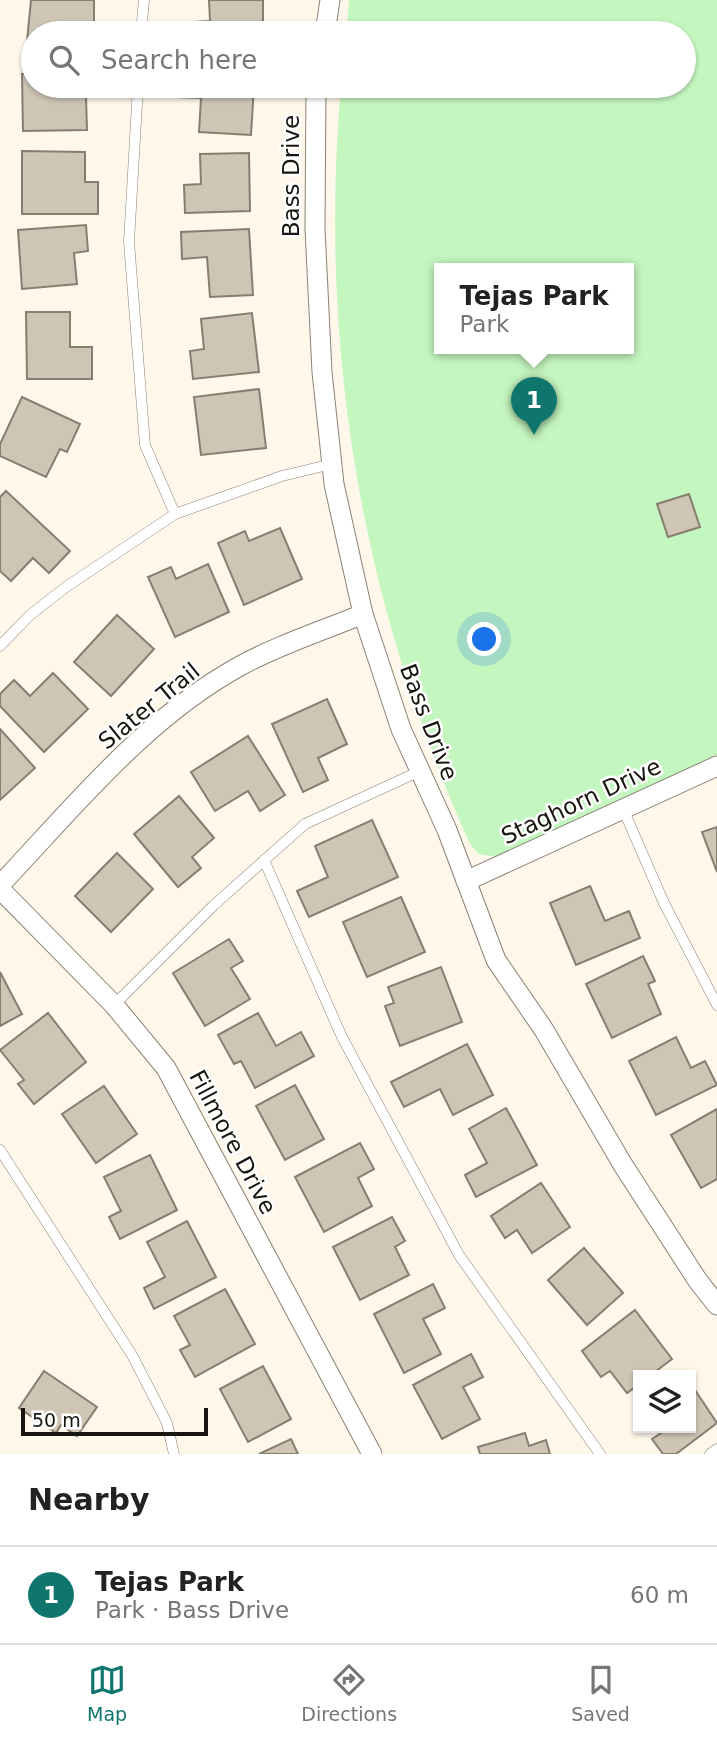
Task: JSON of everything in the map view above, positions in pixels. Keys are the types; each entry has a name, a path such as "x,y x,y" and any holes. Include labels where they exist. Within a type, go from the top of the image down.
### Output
{"street":[{"path":"327,21 330,0"},
{"name":"Bass Drive","path":"316,98 315,229 322,372 332,464 363,614 401,729 466,881 496,960 544,1030 623,1165 717,1306"},
{"name":"Slater Trail","path":"0,887 134,743 185,702 241,666 363,614"},
{"name":"Staghorn Drive","path":"466,881 717,765"},
{"name":"Fillmore Drive","path":"0,887 114,1004 166,1068 372,1454"}],"lane":[{"path":"143,21 144,0"},
{"path":"137,98 129,242 145,445 175,514"},
{"path":"0,646 30,615 66,587 175,514 282,476 332,464"},
{"path":"114,1004 305,824 420,771"},
{"path":"623,809 664,903 717,1005"},
{"path":"264,860 342,1037 459,1255 600,1454"},
{"path":"0,1150 132,1355 167,1423 174,1454"},
{"path":"710,1454 717,1449"}],"green space":[{"path":"349,0 717,0 717,755 497,857 479,854 470,844 433,754 401,662 376,568 356,474 343,378 336,281 336,184 340,98 696,98 696,21 347,21"}],"building":[{"path":"31,0 94,0 94,21 29,21"},
{"path":"209,0 263,0 263,21 210,21"},
{"path":"22,98 86,98 87,130 23,131"},
{"path":"201,98 253,98 251,135 199,132"},
{"path":"22,151 85,152 85,182 98,182 98,214 22,214"},
{"path":"249,153 250,211 185,213 184,185 201,184 200,154"},
{"path":"86,225 88,251 74,253 77,284 22,289 18,230"},
{"path":"249,229 253,295 210,297 207,257 182,259 181,232"},
{"path":"26,312 70,312 70,347 92,347 92,379 27,379"},
{"path":"252,313 259,372 193,379 190,351 204,349 201,319"},
{"path":"259,389 266,448 201,455 194,397"},
{"path":"22,397 80,424 67,452 60,449 46,477 0,456 0,444"},
{"path":"6,491 70,551 49,573 33,558 11,581 0,571 0,497"},
{"path":"689,494 700,527 668,537 657,504"},
{"path":"280,528 302,579 244,605 218,543 245,531 249,541"},
{"path":"208,564 229,612 175,637 148,577 171,567 176,579"},
{"path":"117,615 154,649 111,696 74,662"},
{"path":"53,673 88,709 44,752 0,706 0,694 14,680 30,696"},
{"path":"327,699 347,744 318,758 328,780 303,792 272,724"},
{"path":"0,729 35,768 0,800"},
{"path":"248,736 285,795 260,811 248,791 215,811 191,772"},
{"path":"179,796 214,838 192,857 201,868 178,887 134,834"},
{"path":"372,820 398,877 309,917 297,891 328,877 315,846"},
{"path":"717,827 717,872 702,832"},
{"path":"117,853 153,889 111,932 75,896"},
{"path":"590,886 605,921 629,911 640,938 576,965 550,903"},
{"path":"401,897 425,952 367,977 343,922"},
{"path":"229,939 243,961 231,968 250,999 205,1026 173,973"},
{"path":"643,956 655,981 648,984 661,1014 612,1038 586,984"},
{"path":"441,967 462,1022 400,1046 385,1006 394,1003 388,987"},
{"path":"0,972 22,1014 0,1026"},
{"path":"48,1013 86,1062 34,1104 18,1084 24,1080 0,1050"},
{"path":"258,1013 276,1046 301,1032 314,1056 255,1088 241,1061 234,1064 218,1035"},
{"path":"676,1037 691,1068 705,1061 717,1085 656,1115 629,1061"},
{"path":"467,1044 493,1095 453,1115 440,1089 404,1107 391,1082"},
{"path":"295,1085 324,1139 285,1160 256,1106"},
{"path":"104,1086 137,1134 96,1163 62,1114"},
{"path":"506,1108 537,1165 476,1197 465,1175 487,1163 469,1129"},
{"path":"717,1109 717,1179 701,1188 671,1135"},
{"path":"360,1143 374,1169 358,1178 372,1206 324,1232 295,1177"},
{"path":"150,1155 177,1210 120,1239 109,1217 121,1211 104,1177"},
{"path":"541,1183 570,1227 532,1253 517,1230 505,1238 491,1216"},
{"path":"392,1217 405,1241 395,1247 409,1275 360,1300 333,1247"},
{"path":"187,1221 216,1277 154,1309 144,1288 165,1277 147,1242"},
{"path":"584,1248 623,1293 587,1325 548,1280"},
{"path":"433,1284 445,1308 423,1319 441,1354 404,1373 374,1314"},
{"path":"225,1289 255,1344 195,1377 180,1350 190,1345 174,1316"},
{"path":"635,1310 672,1359 658,1370 633,1370 633,1389 627,1393 610,1371 601,1377 582,1351"},
{"path":"471,1354 483,1377 463,1387 480,1419 442,1439 413,1385"},
{"path":"263,1366 291,1419 248,1442 220,1389"},
{"path":"44,1371 97,1407 77,1436 61,1425 56,1433 19,1408"},
{"path":"696,1392 717,1423 676,1454 663,1454 652,1439 661,1433 696,1433"},
{"path":"525,1433 529,1446 546,1440 550,1454 480,1454 478,1447"},
{"path":"291,1439 298,1454 259,1454"}],"place":[{"name":"Tejas Park","path":"534,435"}]}
